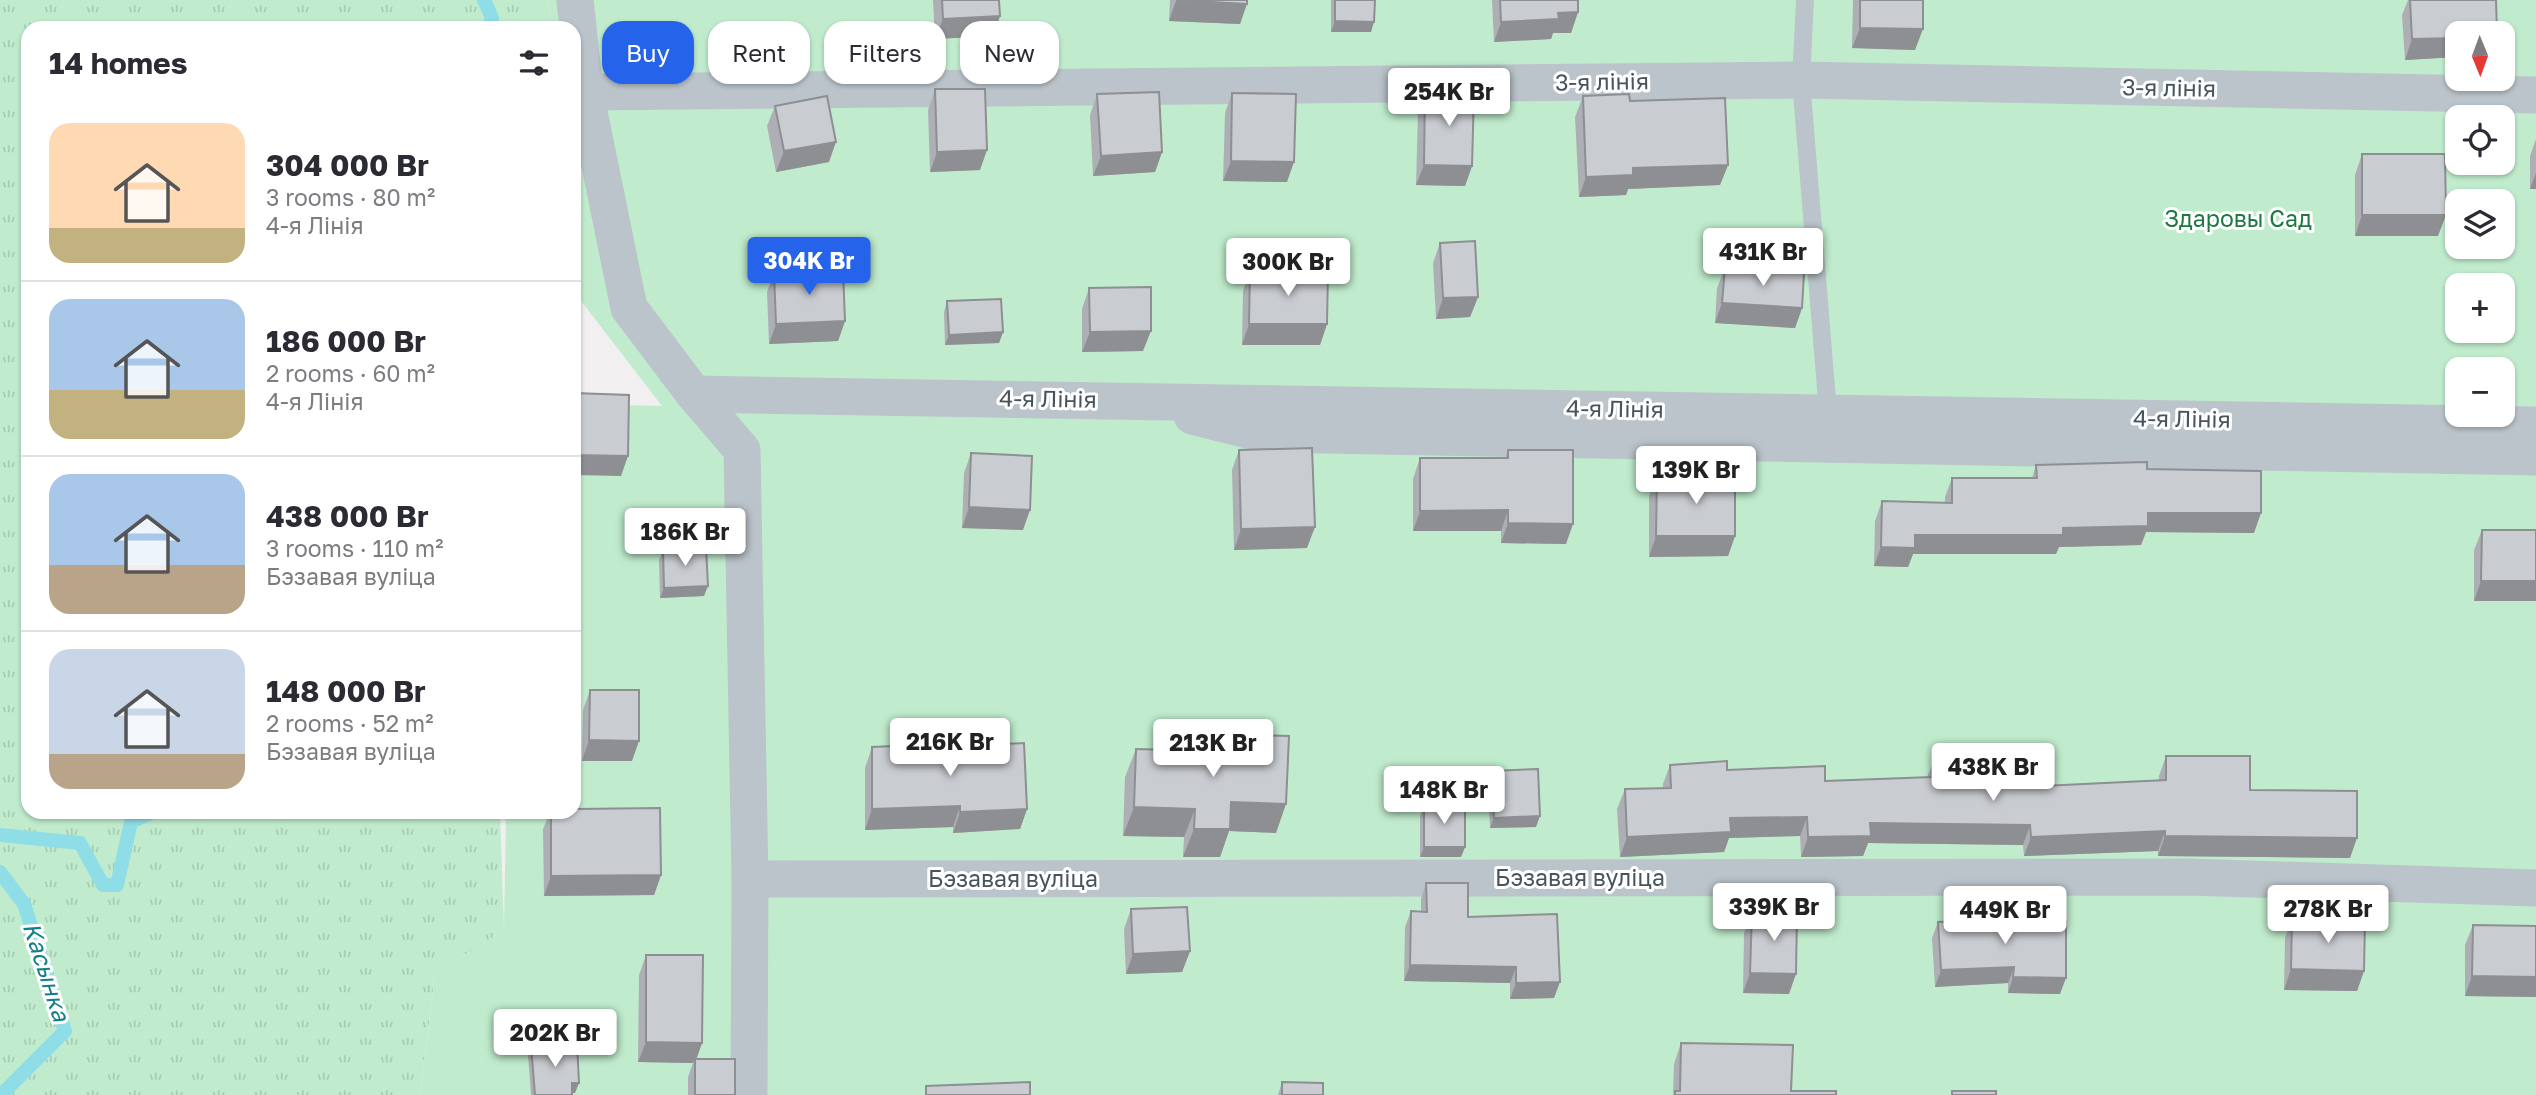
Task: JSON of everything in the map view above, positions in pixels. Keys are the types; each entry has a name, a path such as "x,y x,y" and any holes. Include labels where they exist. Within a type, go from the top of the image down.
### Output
{"street":[{"path":"575,0 577,21"},
{"path":"581,55 585,92 629,307 694,394 741,450 750,879 749,1095"},
{"name":"3-я лінія","path":"585,92 1801,80 2536,95"},
{"name":"4-я Лінія","path":"694,394 2536,425"},
{"path":"1134,401 1265,434 2536,457"},
{"name":"Бэзавая вуліца","path":"750,879 2189,877 2536,888"}],"lane":[{"path":"1805,0 1801,80 1828,413"}],"green space":[{"path":"0,0 548,0 550,21 21,21 21,819 500,819 504,930 435,974 420,1095 0,1095"},
{"name":"Здаровы Сад","path":"548,0 2536,0 2536,1095 420,1095 435,974 504,930 506,819 581,819 581,404 662,406 581,301 581,21 550,21"}],"building":[{"path":"942,0 999,0 1000,16 943,19"},
{"path":"1176,0 1247,0 1247,4"},
{"path":"1335,0 1375,0 1374,22 1335,21"},
{"path":"1500,0 1578,0 1578,12 1558,13 1559,19 1501,22"},
{"path":"1860,0 1923,0 1923,29 1860,28"},
{"path":"2410,0 2496,0 2497,21 2445,21 2445,38 2412,39"},
{"path":"935,89 985,89 987,150 937,152"},
{"path":"1425,91 1474,92 1472,166 1424,165"},
{"path":"1159,92 1162,152 1101,156 1097,94"},
{"path":"1232,93 1296,94 1294,162 1231,161"},
{"path":"1629,94 1630,101 1725,98 1728,165 1633,168 1633,175 1586,177 1583,96"},
{"path":"827,96 836,142 784,151 775,106"},
{"path":"2362,154 2445,154 2445,215 2362,215"},
{"path":"1475,241 1478,297 1443,298 1440,243"},
{"path":"1725,268 1804,273 1802,308 1722,303"},
{"path":"843,270 845,321 776,324 774,272"},
{"path":"1250,271 1328,272 1327,324 1249,324"},
{"path":"1151,287 1151,331 1090,332 1089,288"},
{"path":"1001,299 1003,332 949,335 947,301"},
{"path":"581,393 629,395 628,456 581,455"},
{"path":"1312,448 1315,527 1241,529 1239,450"},
{"path":"1508,450 1573,450 1573,524 1508,523 1508,510 1420,511 1420,458 1508,458"},
{"path":"971,453 1032,456 1030,510 969,507"},
{"path":"2147,462 2147,469 2261,471 2261,513 2148,513 2148,526 2063,528 2063,535 1915,535 1915,548 1881,547 1882,501 1952,503 1952,478 2037,478 2036,465"},
{"path":"1657,476 1735,476 1735,536 1656,536"},
{"path":"2482,530 2536,530 2536,581 2481,581"},
{"path":"706,547 708,586 664,588 663,549"},
{"path":"590,690 639,690 639,741 589,740"},
{"path":"1244,735 1289,736 1286,804 1231,802 1230,829 1194,829 1195,809 1134,807 1136,749 1243,752"},
{"path":"1024,743 1027,809 960,812 960,806 872,809 872,747 918,745 919,749"},
{"path":"2166,756 2250,756 2250,790 2357,791 2357,838 2165,836 2165,831 2031,837 2030,825 1870,823 1871,836 1808,837 1807,817 1730,818 1731,832 1627,837 1625,789 1671,788 1670,765 1727,761 1727,770 1825,766 1825,781 1932,777 1933,763 2002,764 2001,788 2166,780"},
{"path":"1538,769 1540,816 1494,818 1491,771"},
{"path":"1424,806 1465,806 1465,847 1424,847"},
{"path":"660,808 661,875 551,876 551,819 581,819 581,809"},
{"path":"1426,883 1468,883 1468,917 1557,914 1560,982 1516,983 1516,967 1410,965 1411,911 1427,912"},
{"path":"1187,907 1190,951 1133,954 1131,909"},
{"path":"1752,913 1797,913 1796,974 1750,973"},
{"path":"2292,918 2365,920 2364,971 2291,969"},
{"path":"1999,919 2066,921 2066,978 2013,977 2014,967 1941,970 1938,922"},
{"path":"2473,925 2536,926 2536,977 2472,976"},
{"path":"646,955 703,955 702,1043 646,1042"},
{"path":"577,1043 579,1083 572,1083 572,1095 535,1095 531,1045"},
{"path":"1681,1043 1793,1045 1791,1091 1836,1091 1836,1095 1675,1095 1675,1091 1680,1091"},
{"path":"695,1059 735,1059 735,1095 695,1095"},
{"path":"1030,1082 1030,1095 926,1095 926,1086"},
{"path":"1282,1082 1323,1083 1323,1095 1282,1095"},
{"path":"1952,1091 1996,1091 1996,1095 1952,1095"}],"waterway":[{"name":"Касынка","path":"484,0 491,21"},
{"name":"Касынка","path":"0,835 80,843 103,885 117,885 131,822 138,819"},
{"name":"Касынка","path":"0,872 24,904 65,1031 1,1095"}]}
